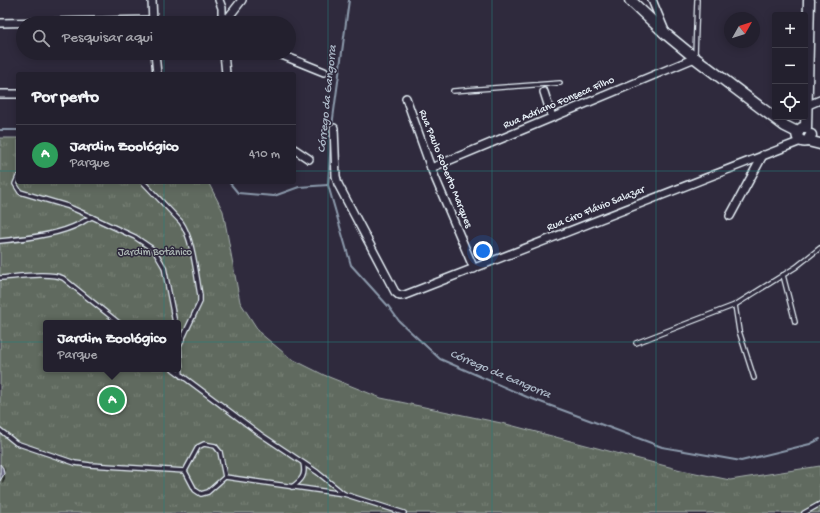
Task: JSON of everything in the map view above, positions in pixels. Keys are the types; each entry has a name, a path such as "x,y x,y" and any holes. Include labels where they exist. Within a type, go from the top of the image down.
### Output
{"street":[{"path":"152,0 153,16"},
{"path":"219,0 222,8 223,16"},
{"path":"229,16 242,0"},
{"path":"630,0 667,35 695,58 785,126 806,135 820,144"},
{"path":"652,0 667,35"},
{"path":"806,84 809,0"},
{"path":"0,23 16,23"},
{"name":"Rua Adriano Fonseca Filho","path":"431,168 695,58"},
{"path":"156,60 157,72"},
{"path":"225,60 226,72"},
{"path":"294,60 324,72"},
{"path":"543,88 552,117"},
{"path":"0,94 16,94"},
{"name":"Rua Paulo Roberto Marques","path":"406,98 431,168 474,269"},
{"path":"808,109 820,100"},
{"path":"804,120 806,135"},
{"path":"805,120 806,135"},
{"name":"Rua Ciro Flávio Salazar","path":"334,128 336,176 338,184 395,292 400,296 474,269 763,155 806,135"},
{"path":"296,150 309,159"},
{"path":"730,216 763,155"}],"lane":[{"path":"695,58 697,0"},
{"path":"453,91 543,88 560,83"},
{"path":"16,182 15,184 20,192 25,195 67,206 135,237 154,250 164,267 174,320"},
{"path":"145,184 181,222 190,243 200,302 181,338"},
{"path":"0,241 20,239 61,230 78,225 92,217"},
{"path":"636,343 735,305 783,275 820,248"},
{"path":"783,275 795,322"},
{"path":"0,278 58,276 63,278 114,320"},
{"path":"735,305 739,331 754,378"},
{"path":"176,372 260,434 317,472 344,494"},
{"path":"181,372 181,376"},
{"path":"0,430 16,443 83,465 186,471"},
{"path":"186,471 198,447 204,444 215,446 220,452 225,477"},
{"path":"292,486 303,476 305,471 303,463"},
{"path":"186,471 195,490 201,494 208,492 225,477 344,494 404,513"},
{"path":"804,513 820,504"}],"green space":[{"name":"Jardim Botânico","path":"0,138 16,138 16,184 209,184 223,211 240,302 260,333 290,358 324,375 381,398 506,424 681,470 730,480 820,466 820,513 0,513"}],"building":[{"path":"0,464 3,468 4,474 0,481"}],"waterway":[{"name":"Córrego da Gangorra","path":"332,126 349,0"},
{"path":"0,130 16,130"},
{"name":"Córrego da Gangorra","path":"331,140 328,185 351,265 389,307 399,321 440,359 527,397 662,447 741,461 810,444 820,439"},
{"path":"231,184 238,193 274,196 299,187 328,185"}],"place":[{"name":"Jardim Zoológico","path":"112,400"}]}
